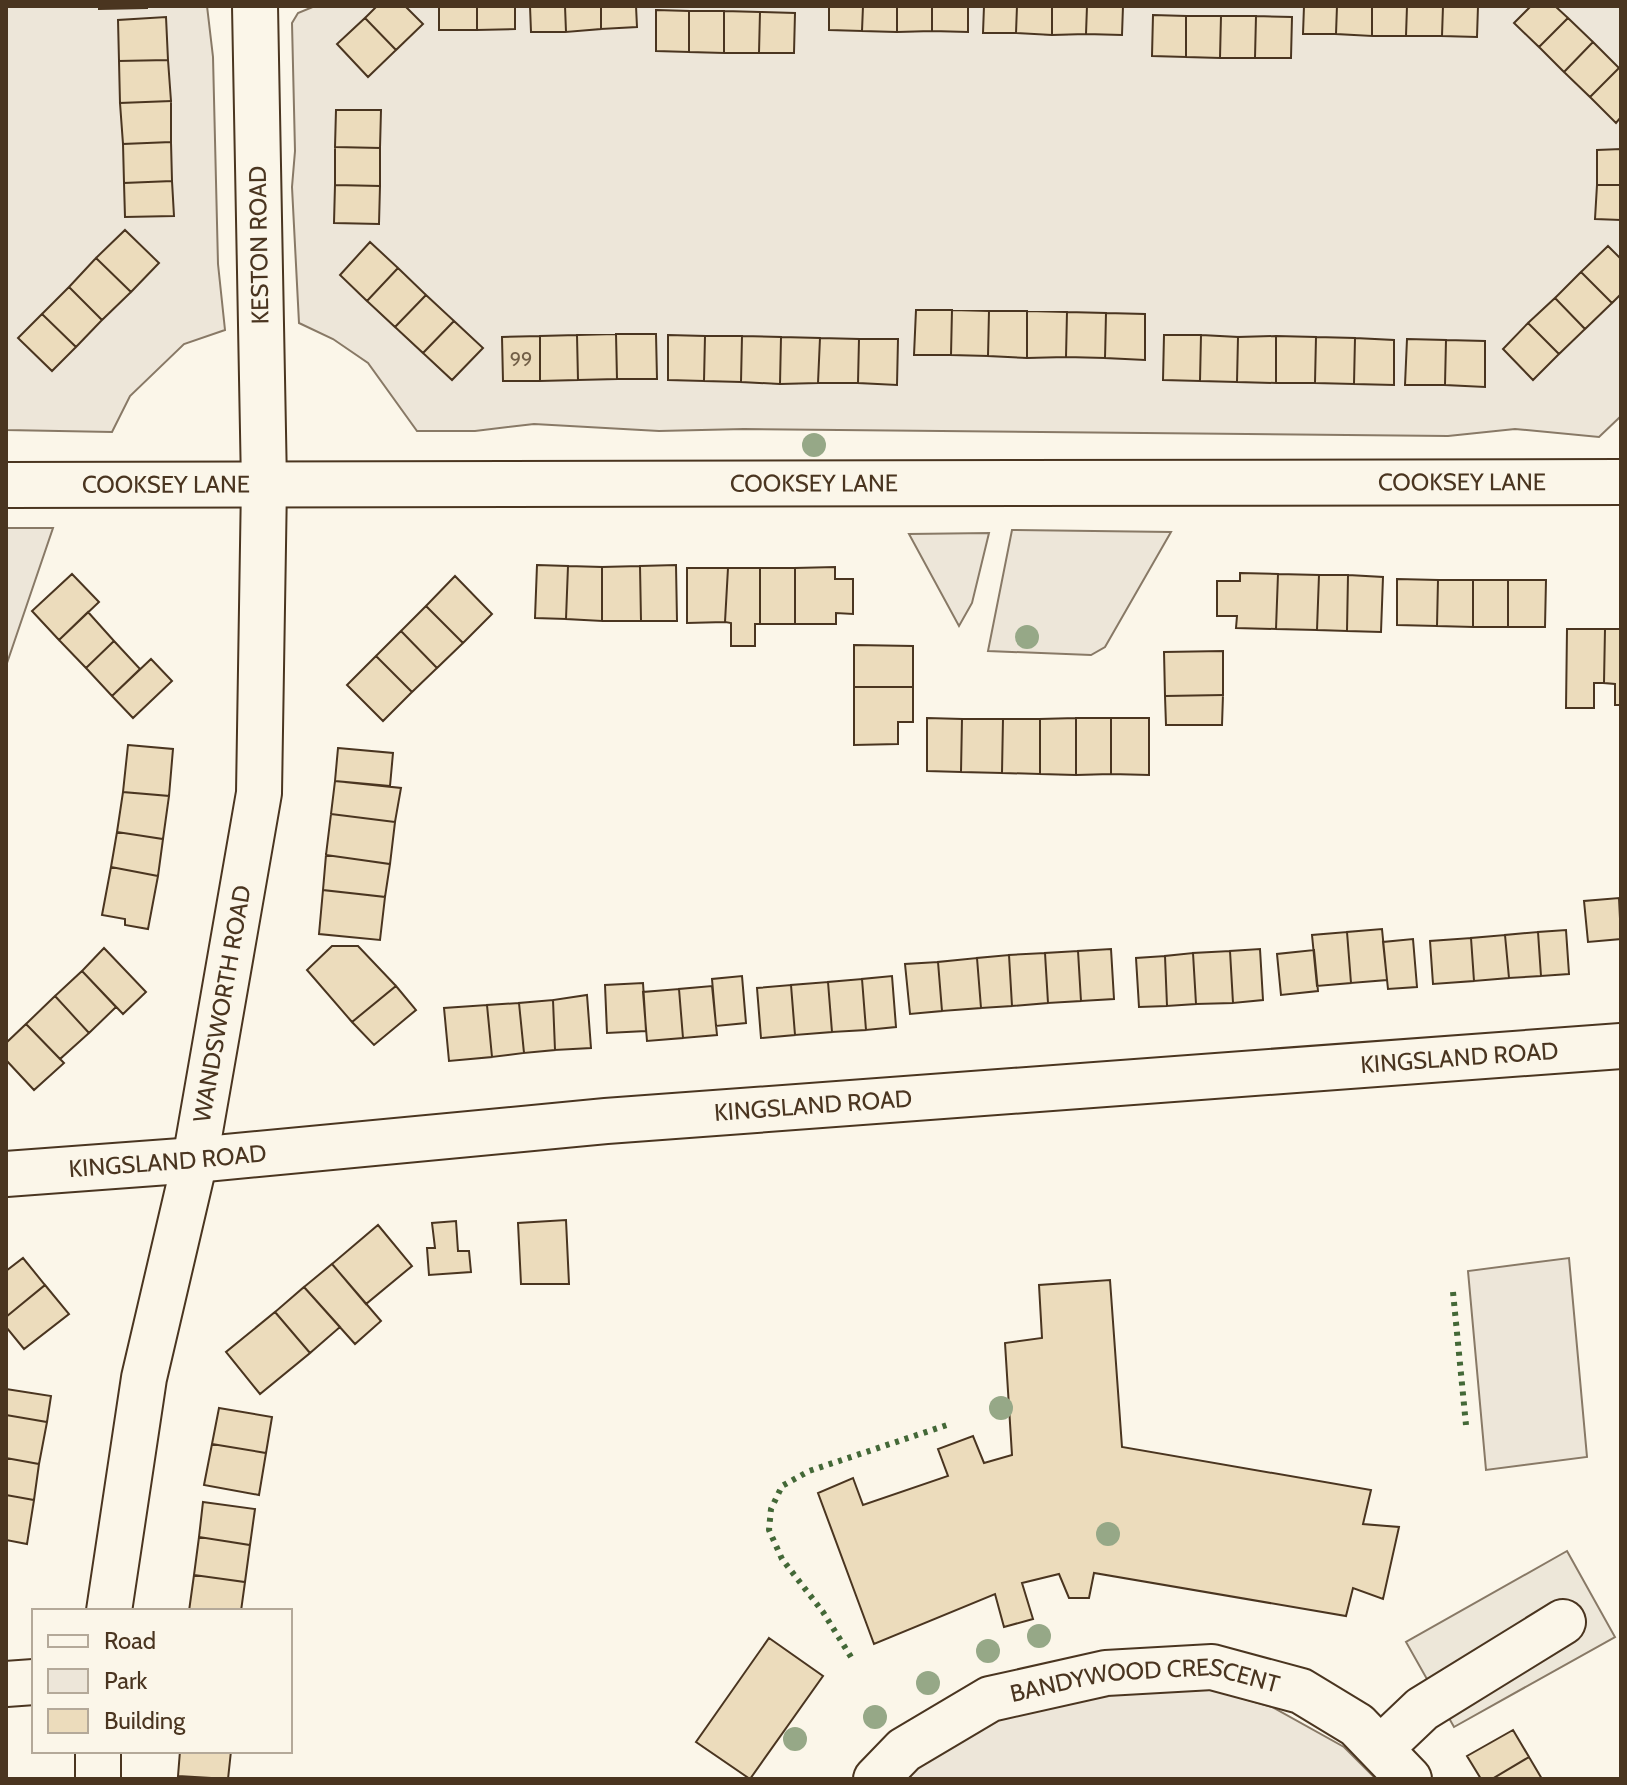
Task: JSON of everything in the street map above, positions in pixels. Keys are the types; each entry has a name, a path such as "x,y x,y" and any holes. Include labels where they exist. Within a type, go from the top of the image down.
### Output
{"street":[{"name":"KESTON ROAD","path":"255,6 264,484"},
{"name":"COOKSEY LANE","path":"6,485 1621,482"},
{"name":"WANDSWORTH ROAD","path":"109,1609 144,1378 195,1160 259,793 264,484"},
{"name":"KINGSLAND ROAD","path":"6,1174 195,1160 606,1121 1621,1046"},
{"path":"1395,1764 1422,1709 1563,1622"},
{"name":"BANDYWOOD CRESCENT","path":"876,1779 904,1750 990,1699 1106,1673 1212,1667 1301,1691 1357,1725 1395,1764"},
{"path":"6,1684 32,1682"},
{"path":"98,1753 98,1779"}],"green space":[{"path":"6,6 207,6 213,57 218,264 225,330 184,344 130,396 112,432 6,430"},
{"path":"315,6 1621,6 1621,416 1599,437 1515,429 1448,436 744,429 659,431 534,424 475,431 417,431 368,363 333,339 299,323 292,187 295,151 292,23 298,13"},
{"path":"6,528 53,528 6,666"},
{"path":"1012,530 1171,532 1105,647 1091,655 988,651"},
{"path":"989,533 972,603 959,626 909,534"},
{"path":"1569,1258 1587,1457 1486,1470 1468,1271"},
{"path":"1162,1684 1210,1689 1272,1707 1344,1747 1376,1779 902,1779 933,1749 1055,1694 1115,1695"}],"shaded area":[{"path":"1567,1551 1615,1637 1454,1727 1406,1642"}],"building":[{"path":"99,6 147,6 147,8 99,9"},
{"path":"377,6 405,6 423,24 396,50 365,18"},
{"path":"439,6 477,6 477,30 439,30"},
{"path":"477,6 515,6 515,29 477,30"},
{"path":"530,6 565,6 566,32 531,32"},
{"path":"565,6 601,6 601,29 566,32"},
{"path":"601,6 636,6 637,27 601,29"},
{"path":"829,6 863,6 862,31 829,30"},
{"path":"863,6 897,6 897,32 862,31"},
{"path":"897,6 932,6 932,31 897,32"},
{"path":"932,6 968,6 968,32 932,31"},
{"path":"984,6 1017,6 1016,33 983,33"},
{"path":"1017,6 1052,6 1052,35 1016,33"},
{"path":"1052,6 1087,6 1086,34 1052,35"},
{"path":"1087,6 1123,6 1122,35 1086,34"},
{"path":"1304,6 1337,6 1336,34 1303,34"},
{"path":"1337,6 1372,6 1372,36 1336,34"},
{"path":"1372,6 1407,6 1406,36 1372,36"},
{"path":"1407,6 1443,6 1442,36 1406,36"},
{"path":"1443,6 1478,6 1477,37 1442,36"},
{"path":"1531,6 1555,6 1568,18 1539,47 1514,23"},
{"path":"656,10 689,11 689,52 656,51"},
{"path":"689,11 724,11 724,53 689,52"},
{"path":"724,11 760,12 759,53 724,53"},
{"path":"760,12 795,13 794,53 759,53"},
{"path":"1153,15 1186,16 1186,57 1152,56"},
{"path":"1186,16 1221,16 1220,58 1186,57"},
{"path":"1221,16 1256,16 1255,58 1220,58"},
{"path":"1256,16 1292,17 1291,58 1255,58"},
{"path":"166,17 168,60 119,61 118,20"},
{"path":"365,18 396,50 368,77 337,44"},
{"path":"1568,18 1593,42 1564,72 1539,47"},
{"path":"1593,42 1619,68 1590,97 1564,72"},
{"path":"168,60 171,101 120,103 119,61"},
{"path":"1619,68 1621,117 1616,123 1590,97"},
{"path":"171,101 171,142 123,144 120,103"},
{"path":"336,110 381,110 380,148 335,147"},
{"path":"171,142 172,181 124,183 123,144"},
{"path":"335,147 380,148 380,186 335,185"},
{"path":"1621,149 1621,185 1597,185 1597,150"},
{"path":"172,181 174,216 125,217 124,183"},
{"path":"335,185 380,186 379,224 334,223"},
{"path":"1597,185 1621,185 1621,220 1595,219"},
{"path":"125,230 159,263 131,292 96,258"},
{"path":"370,242 398,268 367,301 340,275"},
{"path":"1608,246 1621,259 1621,294 1612,303 1581,272"},
{"path":"96,258 131,292 102,320 69,287"},
{"path":"398,268 426,295 395,327 367,301"},
{"path":"1581,272 1612,303 1585,329 1555,298"},
{"path":"69,287 102,320 76,347 42,314"},
{"path":"426,295 454,321 423,353 395,327"},
{"path":"1555,298 1585,329 1559,354 1528,323"},
{"path":"916,310 952,310 951,355 914,355"},
{"path":"952,310 989,311 988,356 951,355"},
{"path":"989,311 1027,311 1027,358 988,356"},
{"path":"1027,311 1067,312 1066,357 1027,358"},
{"path":"1067,312 1106,313 1105,358 1066,357"},
{"path":"1106,313 1145,314 1145,360 1105,358"},
{"path":"42,314 76,347 52,371 18,338"},
{"path":"454,321 483,348 452,380 423,353"},
{"path":"1528,323 1559,354 1533,380 1503,349"},
{"path":"616,334 617,379 578,380 577,335"},
{"path":"616,334 656,334 657,379 617,379"},
{"path":"577,335 578,380 540,381 540,336"},
{"path":"668,335 705,336 704,381 668,380"},
{"path":"1164,335 1201,335 1200,381 1163,380"},
{"path":"1201,335 1238,337 1237,382 1200,381"},
{"path":"540,336 540,381 503,381 502,337"},
{"path":"705,336 742,336 741,382 704,381"},
{"path":"742,336 781,337 780,384 741,382"},
{"path":"1276,336 1316,337 1315,383 1276,383"},
{"path":"1276,336 1276,383 1237,382 1238,337"},
{"path":"781,337 820,338 818,383 780,384"},
{"path":"1316,337 1355,338 1354,384 1315,383"},
{"path":"820,338 859,339 858,383 818,383"},
{"path":"1355,338 1394,340 1394,385 1354,384"},
{"path":"859,339 898,339 897,385 858,383"},
{"path":"1407,339 1446,340 1445,385 1405,385"},
{"path":"1446,340 1485,341 1485,387 1445,385"},
{"path":"537,565 568,566 566,619 535,618"},
{"path":"676,565 677,621 641,621 640,566"},
{"path":"568,566 602,567 602,621 566,619"},
{"path":"640,566 641,621 602,621 602,567"},
{"path":"835,567 835,579 853,579 853,614 836,613 836,624 795,624 795,568"},
{"path":"687,568 728,568 725,622 687,623"},
{"path":"728,568 760,568 760,624 755,624 755,646 731,646 731,623 725,622"},
{"path":"760,568 795,568 795,624 760,624"},
{"path":"1240,573 1278,574 1276,629 1236,628 1237,616 1217,616 1217,581 1240,581"},
{"path":"72,574 99,602 59,640 32,611"},
{"path":"1278,574 1319,575 1317,630 1276,629"},
{"path":"1319,575 1348,575 1347,631 1317,630"},
{"path":"1348,575 1383,577 1381,632 1347,631"},
{"path":"455,576 492,614 463,643 426,606"},
{"path":"1397,579 1438,580 1437,626 1397,625"},
{"path":"1438,580 1473,580 1473,627 1437,626"},
{"path":"1473,580 1508,580 1508,627 1473,627"},
{"path":"1508,580 1546,580 1545,627 1508,627"},
{"path":"426,606 463,643 437,668 401,631"},
{"path":"88,612 114,641 86,668 59,640"},
{"path":"1567,629 1605,629 1604,683 1594,683 1594,708 1566,708"},
{"path":"1605,629 1621,629 1621,705 1615,705 1615,684 1604,683"},
{"path":"401,631 437,668 412,692 376,656"},
{"path":"114,641 140,669 112,696 86,668"},
{"path":"854,645 913,646 913,687 854,687"},
{"path":"1223,651 1223,695 1165,696 1164,652"},
{"path":"376,656 412,692 383,721 347,685"},
{"path":"151,659 172,681 133,718 112,696"},
{"path":"854,687 913,687 913,722 898,722 898,744 854,745"},
{"path":"1223,695 1222,725 1166,725 1165,696"},
{"path":"927,718 962,719 961,772 927,771"},
{"path":"1076,718 1111,718 1111,774 1076,775"},
{"path":"1076,718 1076,775 1040,774 1040,719"},
{"path":"1111,718 1149,718 1149,775 1111,774"},
{"path":"962,719 1003,719 1002,773 961,772"},
{"path":"1003,719 1040,719 1040,774 1002,773"},
{"path":"128,745 173,749 169,796 123,792"},
{"path":"338,748 393,753 390,786 335,781"},
{"path":"335,781 401,788 395,822 331,814"},
{"path":"123,792 169,796 163,839 117,832"},
{"path":"331,814 395,822 390,864 326,855"},
{"path":"117,832 163,839 158,876 111,867"},
{"path":"326,855 390,864 385,897 323,890"},
{"path":"111,867 158,876 148,929 125,925 125,919 102,915"},
{"path":"323,890 385,897 380,940 319,934"},
{"path":"1619,898 1621,939 1588,942 1584,901"},
{"path":"1382,929 1387,980 1351,983 1347,932"},
{"path":"1566,930 1569,974 1541,976 1538,932"},
{"path":"1347,932 1351,983 1317,986 1312,935"},
{"path":"1538,932 1541,976 1509,978 1505,935"},
{"path":"1505,935 1509,978 1474,981 1471,938"},
{"path":"1471,938 1474,981 1433,984 1430,941"},
{"path":"1413,939 1417,987 1388,989 1383,942"},
{"path":"332,946 358,946 396,986 352,1022 307,970"},
{"path":"104,948 146,992 123,1014 82,971"},
{"path":"1111,949 1114,999 1081,1001 1078,951"},
{"path":"1260,949 1263,1000 1233,1003 1230,951"},
{"path":"1314,950 1318,991 1281,995 1277,954"},
{"path":"1078,951 1081,1001 1048,1003 1045,953"},
{"path":"1230,951 1233,1003 1196,1004 1193,953"},
{"path":"1045,953 1048,1003 1012,1006 1009,955"},
{"path":"1193,953 1196,1004 1167,1006 1165,956"},
{"path":"1009,955 1012,1006 981,1008 977,958"},
{"path":"1165,956 1167,1006 1139,1007 1136,958"},
{"path":"977,958 981,1008 942,1011 938,962"},
{"path":"938,962 942,1011 910,1014 905,964"},
{"path":"82,971 116,1007 89,1033 55,996"},
{"path":"742,976 746,1023 716,1026 712,979"},
{"path":"892,976 896,1027 866,1030 862,979"},
{"path":"862,979 866,1030 832,1032 828,982"},
{"path":"828,982 832,1032 795,1035 791,985"},
{"path":"643,983 646,1031 607,1033 605,985"},
{"path":"791,985 795,1035 761,1038 757,988"},
{"path":"396,986 416,1010 374,1045 352,1022"},
{"path":"712,986 717,1035 683,1038 679,989"},
{"path":"679,989 683,1038 647,1041 643,992"},
{"path":"587,995 591,1048 555,1050 553,1000"},
{"path":"55,996 89,1033 60,1059 26,1024"},
{"path":"553,1000 555,1050 524,1053 519,1003"},
{"path":"519,1003 524,1053 492,1057 487,1005"},
{"path":"487,1005 492,1057 449,1061 444,1008"},
{"path":"26,1024 64,1063 34,1090 6,1060 6,1043"},
{"path":"566,1220 569,1284 521,1284 518,1223"},
{"path":"456,1221 458,1251 469,1251 471,1272 429,1275 427,1248 435,1248 432,1223"},
{"path":"378,1225 412,1266 366,1304 332,1264"},
{"path":"23,1258 45,1285 6,1317 6,1271"},
{"path":"332,1264 381,1321 355,1344 304,1287"},
{"path":"1110,1280 1122,1447 1371,1490 1363,1524 1399,1527 1383,1599 1353,1588 1346,1616 1094,1573 1089,1598 1069,1598 1059,1574 1022,1583 1033,1619 1004,1627 995,1594 874,1644 818,1493 853,1478 863,1505 948,1476 938,1449 973,1436 984,1463 1012,1455 1005,1343 1042,1338 1039,1285"},
{"path":"45,1285 69,1314 24,1349 6,1327 6,1317"},
{"path":"304,1287 340,1327 310,1353 275,1312"},
{"path":"275,1312 310,1353 260,1394 226,1352"},
{"path":"6,1389 51,1396 47,1422 6,1415"},
{"path":"219,1408 272,1417 266,1453 212,1444"},
{"path":"6,1415 47,1422 39,1464 6,1458"},
{"path":"212,1444 266,1453 259,1495 204,1485"},
{"path":"6,1458 39,1464 34,1500 6,1495"},
{"path":"6,1495 34,1500 27,1544 6,1540"},
{"path":"203,1502 255,1509 250,1545 199,1537"},
{"path":"199,1537 250,1545 245,1582 194,1575"},
{"path":"194,1575 245,1582 241,1609 189,1609"},
{"path":"769,1638 823,1676 750,1779 696,1742"},
{"path":"1513,1730 1529,1757 1492,1779 1481,1779 1467,1756"},
{"path":"180,1753 231,1753 228,1779 178,1776"},
{"path":"1529,1757 1542,1779 1492,1779"}],"hedge":[{"path":"1453,1292 1466,1425"},
{"path":"851,1657 823,1612 782,1559 769,1530 771,1509 782,1486 809,1471 947,1425"}]}
